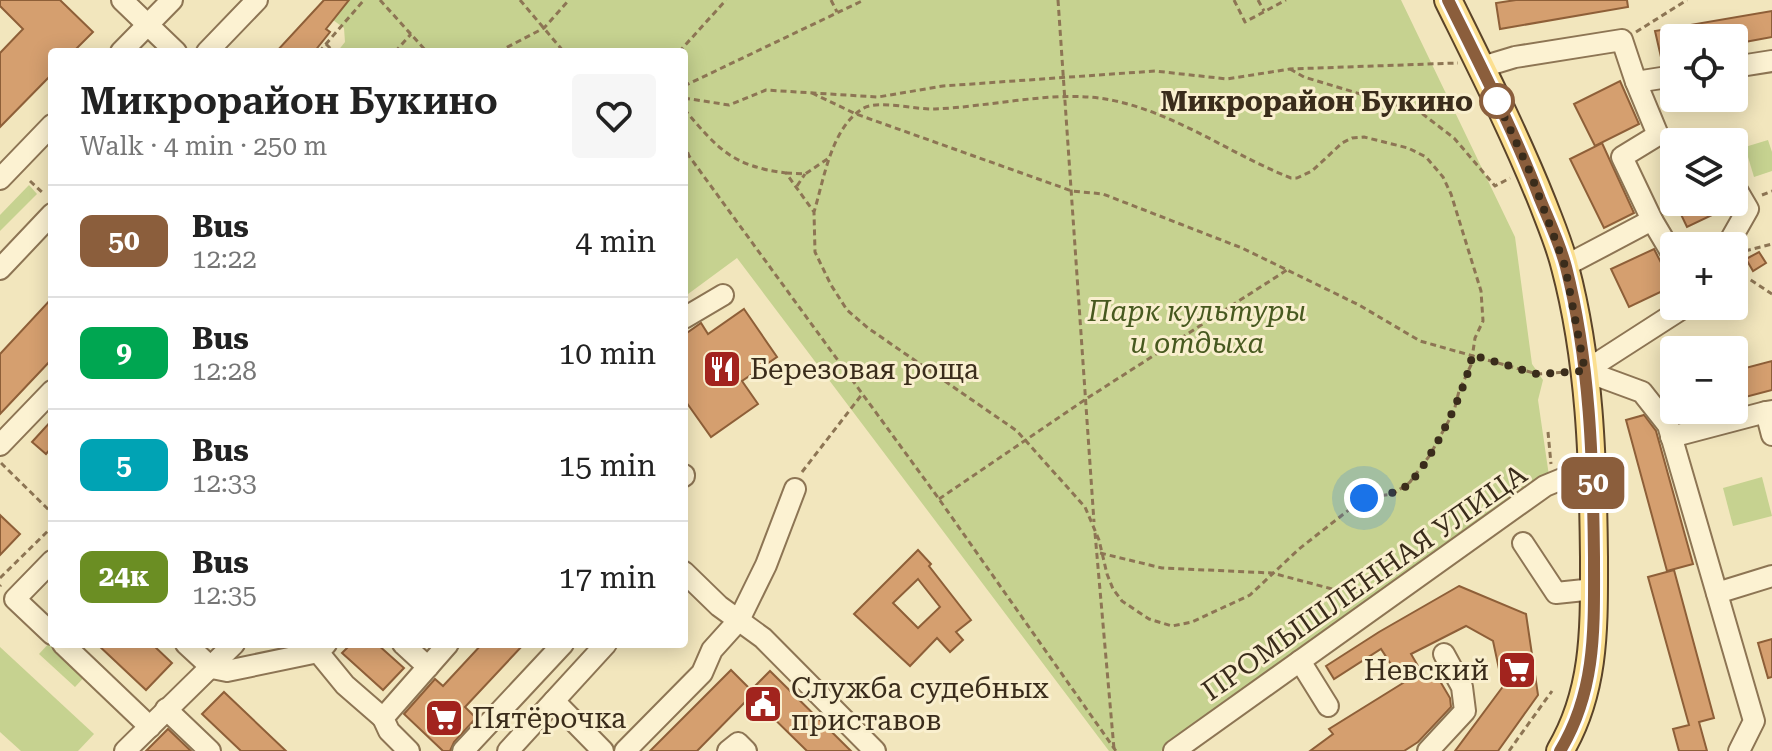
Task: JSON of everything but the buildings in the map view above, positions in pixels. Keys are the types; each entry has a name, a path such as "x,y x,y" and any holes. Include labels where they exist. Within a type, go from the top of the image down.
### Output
{"main road":[{"path":"1448,0 1470,65 1530,172 1565,266 1585,371 1593,475 1593,656 1586,694 1560,751"}],"street":[{"path":"122,0 172,48"},
{"path":"125,48 172,0"},
{"path":"211,48 257,0"},
{"path":"1470,65 1622,40 1658,135 1622,157 1660,233"},
{"path":"1748,65 1772,61"},
{"path":"1636,82 1660,78"},
{"path":"0,179 48,129"},
{"path":"0,269 48,218"},
{"path":"1565,266 1652,220"},
{"path":"688,316 723,295"},
{"path":"1585,371 1664,320"},
{"path":"1585,371 1642,392 1668,425 1754,721 1739,751"},
{"path":"0,445 48,395"},
{"path":"1671,437 1769,411 1772,435"},
{"name":"ПРОМЫШЛЕННАЯ УЛИЦА","path":"1174,751 1545,486 1593,475"},
{"path":"625,751 702,673 712,650 739,620 766,565 795,489"},
{"path":"1523,543 1556,593 1594,589"},
{"path":"48,565 15,599 48,630"},
{"path":"688,576 709,597 763,638 875,751"},
{"path":"1717,593 1772,576"},
{"path":"67,648 150,727"},
{"path":"190,648 212,668 227,671 322,648 345,685 383,718 389,731 409,751"},
{"path":"125,751 230,648"},
{"path":"407,648 428,667"},
{"path":"383,718 445,648"},
{"path":"463,751 559,648"},
{"path":"508,751 602,648"},
{"path":"1428,751 1465,711 1462,687 1444,654"},
{"path":"1300,661 1328,706"},
{"path":"554,701 603,751"},
{"path":"166,709 209,751"},
{"path":"728,751 738,743 746,751"}],"path":[{"path":"322,48 364,0"},
{"path":"380,0 423,48"},
{"path":"520,0 561,48"},
{"path":"506,48 544,28 569,0"},
{"path":"683,48 726,0"},
{"path":"831,0 837,12"},
{"path":"688,84 864,0"},
{"path":"1058,0 1094,527 1099,553 1115,750"},
{"path":"1234,0 1245,22 1286,0"},
{"path":"1258,0 1264,12"},
{"path":"1622,40 1687,0"},
{"path":"399,48 411,34"},
{"path":"326,44 330,48"},
{"path":"688,99 729,105 766,90 878,97 943,86 1155,71 1227,79 1290,69 1470,65"},
{"path":"1290,69 1304,77 1420,112 1454,138 1495,186 1514,176"},
{"path":"812,93 856,114 1072,191 1103,194 1242,248 1359,305 1420,341 1537,374 1585,371"},
{"path":"1094,527 1085,507 1017,431 868,328 847,310 815,252 814,212 838,138 856,114 876,104 934,109 1064,98 1108,99 1176,122 1291,178 1312,171 1342,143 1352,138 1364,137 1408,148 1426,157 1443,177 1451,194 1481,291 1483,321 1475,338 1471,365 1454,411 1430,455 1410,482 1393,494 1364,498 1272,573 1250,595 1192,622 1172,626 1149,619 1122,601 1113,589 1099,553"},
{"path":"688,114 716,147 741,163 805,174"},
{"path":"797,186 805,174 831,157"},
{"path":"688,159 863,393 1115,750"},
{"path":"786,173 814,212"},
{"path":"30,181 43,193"},
{"path":"1748,251 1772,244"},
{"path":"939,499 1086,399 1287,270"},
{"path":"1748,278 1772,294"},
{"path":"795,489 802,471 863,393"},
{"path":"1548,432 1553,483"},
{"path":"0,462 48,509"},
{"path":"0,578 48,531"},
{"path":"1099,553 1162,568 1272,573 1336,590"},
{"path":"1509,751 1552,691"}],"green space":[{"name":"Парк культуры и отдыха","path":"349,0 1401,0 1515,237 1532,364 1543,380 1538,400 1549,476 1161,751 1109,751 737,258 688,294 688,48 340,48 345,42 344,28 333,20"},
{"path":"1768,140 1772,152 1772,171 1754,177 1748,146"},
{"path":"29,185 37,194 0,231 0,215"},
{"path":"1762,477 1772,516 1733,526 1723,488"},
{"path":"48,644 48,648 60,648 88,673 75,687 39,654"},
{"path":"0,647 94,734 78,751 21,751 0,732"}],"bus line":[{"name":"50","path":"1448,0 1530,172 1552,228 1565,266 1585,371 1593,475 1593,656 1586,694 1560,751"}],"place":[{"name":"Микрорайон Букино","path":"1497,101"},
{"name":"Березовая роща","path":"722,369"},
{"name":"Невский","path":"1517,670"},
{"name":"Служба судебных приставов","path":"763,704"},
{"name":"Пятёрочка","path":"444,718"}],"route":[{"path":"1364,498 1393,494 1410,482 1430,455 1454,411 1472,355 1537,374 1585,371 1565,266 1530,172 1497,101"}]}
